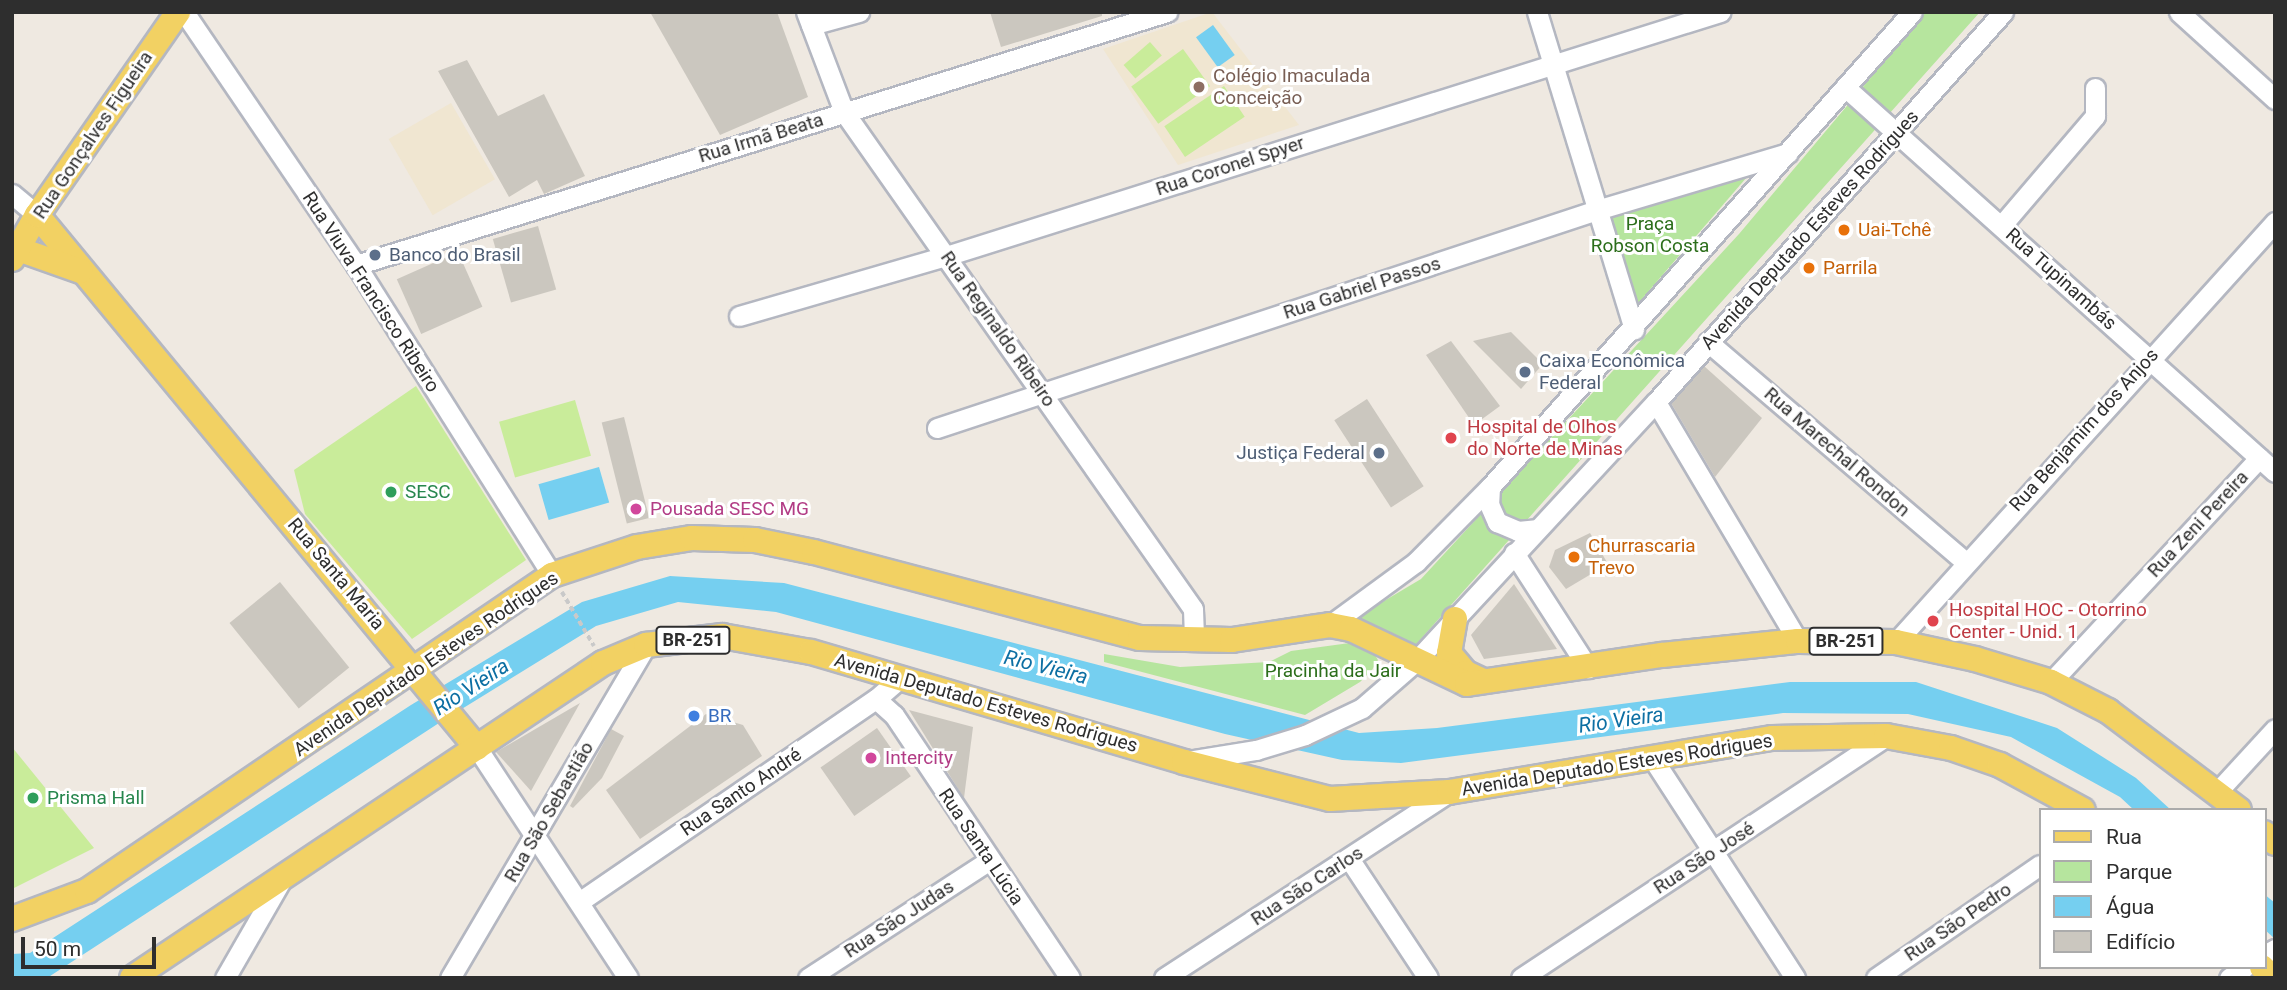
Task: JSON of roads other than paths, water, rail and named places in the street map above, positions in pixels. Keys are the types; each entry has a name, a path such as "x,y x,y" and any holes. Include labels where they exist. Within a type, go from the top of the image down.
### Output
{"main road":[{"name":"Rua Gonçalves Figueira","path":"15,254 37,215 178,12"},
{"name":"Rua Santa Maria","path":"37,215 472,740"},
{"path":"15,254 85,273"},
{"name":"Avenida Deputado Esteves Rodrigues","path":"12,919 56,907 88,891 415,669 557,584 637,547 692,538 755,540 1140,638 1232,640 1330,625 1351,629 1458,683 1488,683 1662,655 1798,641 1896,642 1975,659 2051,682 2108,711 2218,791 2237,808"},
{"path":"1455,619 1449,653 1466,673 1488,683"},
{"name":"Avenida Deputado Esteves Rodrigues","path":"132,978 284,876 472,740 603,663 646,645 722,636 811,652 1184,762 1330,799 1449,792 1651,756 1772,738 1886,736 1951,748 2000,765 2079,808"}],"street":[{"name":"Rua Viuva Francisco Ribeiro","path":"184,12 356,265 557,584"},
{"path":"808,18 859,12"},
{"name":"Rua Irmã Beata","path":"356,265 1167,12"},
{"path":"1536,12 1634,329"},
{"name":"Rua Coronel Spyer","path":"739,316 946,256 1720,12"},
{"name":"Avenida Deputado Esteves Rodrigues","path":"1330,625 1416,562 1490,487 1634,329 1912,12"},
{"name":"Avenida Deputado Esteves Rodrigues","path":"1184,762 1256,750 1305,735 1362,708 1415,662 1656,402 2003,12"},
{"path":"2179,12 2275,99"},
{"name":"Rua Reginaldo Ribeiro","path":"808,18 844,112 1193,610 1194,641"},
{"name":"Rua Tupinambás","path":"1845,87 2275,472"},
{"path":"2001,226 2095,116 2095,88"},
{"name":"Rua Gabriel Passos","path":"937,428 1597,210 1787,153"},
{"name":"Rua Santa Maria","path":"12,194 37,215"},
{"name":"Rua Benjamim dos Anjos","path":"1896,642 2148,358 2275,222"},
{"name":"Rua Marechal Rondon","path":"1708,342 1966,562"},
{"path":"1656,402 1798,641"},
{"name":"Rua Zeni Pereira","path":"2051,682 2259,458"},
{"path":"1490,487 1489,504 1497,522 1518,531 1536,529"},
{"path":"1514,553 1588,668"},
{"name":"Rua São Sebastião","path":"450,978 646,645"},
{"path":"894,715 900,678"},
{"name":"Rua Santo André","path":"579,902 876,699 900,678"},
{"name":"Rua Santa Lúcia","path":"876,699 894,715 1070,978"},
{"path":"2218,791 2275,729"},
{"name":"Rua São José","path":"1521,978 1886,736"},
{"name":"Rua Santa Maria","path":"472,740 534,839 628,978"},
{"path":"1651,756 1795,978"},
{"name":"Rua São Carlos","path":"1164,978 1350,860 1449,792"},
{"name":"Rua São Judas","path":"807,978 990,860"},
{"path":"1350,860 1428,978"},
{"name":"Rua São Pedro","path":"1876,978 2038,866"},
{"path":"225,978 284,876"}],"water":[{"path":"1213,25 1235,55 1218,67 1196,37"},
{"path":"599,467 609,503 549,520 538,484"},
{"name":"Rio Vieira","path":"670,576 784,583 1359,733 1437,728 1790,682 1916,682 2057,728 2136,778 2169,808 2132,808 2120,797 2011,737 1908,714 1783,713 1401,763 1342,760 1225,734 776,612 678,602 596,626 439,723 47,978 12,978 12,954 30,953 411,705 582,602"},
{"path":"2266,896 2275,903 2275,939 2266,931"}],"place":[{"name":"Colégio Imaculada Conceição","path":"1199,87"},
{"name":"Uai-Tchê","path":"1844,230"},
{"name":"Banco do Brasil","path":"375,255"},
{"name":"Parrila","path":"1809,268"},
{"name":"Caixa Econômica Federal","path":"1525,372"},
{"name":"Hospital de Olhos do Norte de Minas","path":"1451,438"},
{"name":"Justiça Federal","path":"1379,453"},
{"name":"SESC","path":"391,492"},
{"name":"Pousada SESC MG","path":"636,509"},
{"name":"Churrascaria Trevo","path":"1574,557"},
{"name":"Hospital HOC - Otorrino Center - Unid. 1","path":"1933,621"},
{"name":"BR","path":"694,716"},
{"name":"Intercity","path":"871,758"},
{"name":"Prisma Hall","path":"33,798"}],"park label":[{"name":"Praça Robson Costa","path":"1650,235"},
{"name":"Pracinha da Jair","path":"1333,671"}]}
